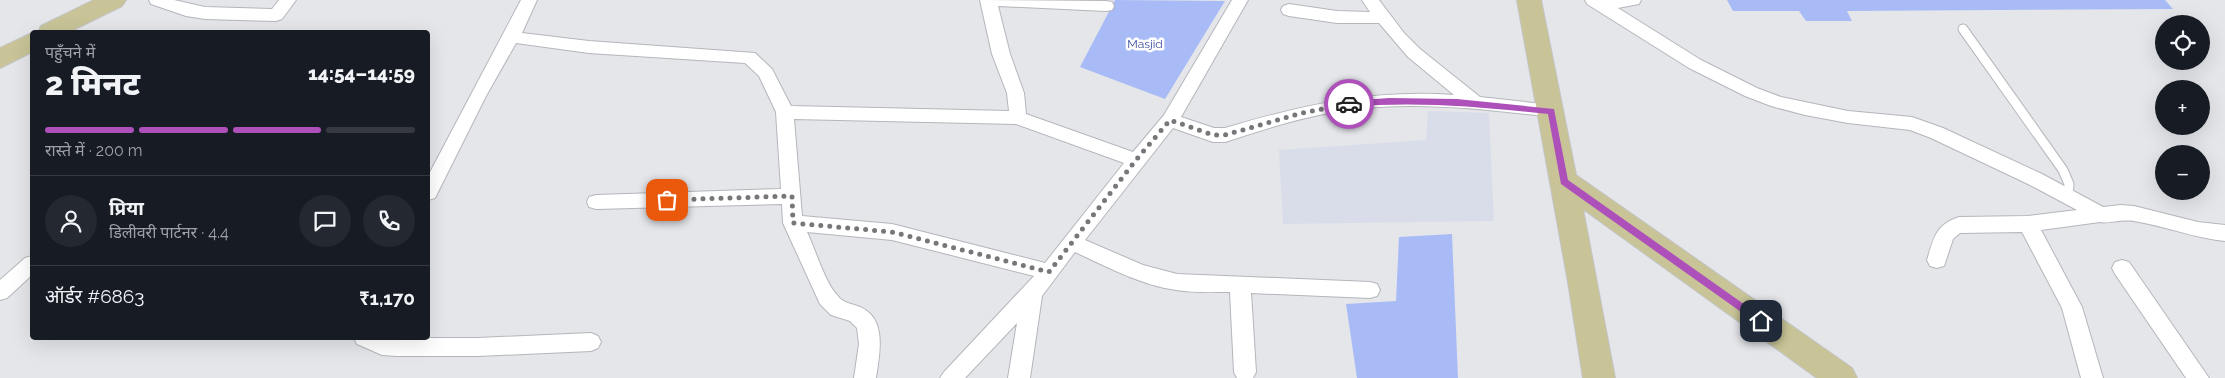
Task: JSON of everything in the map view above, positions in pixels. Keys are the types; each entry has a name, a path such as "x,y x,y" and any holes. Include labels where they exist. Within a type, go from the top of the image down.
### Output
{"main road":[{"path":"54,30 114,0"},
{"path":"1529,0 1552,111 1583,282 1598,378"},
{"path":"0,59 30,43"},
{"path":"1564,182 1841,378"}],"street":[{"path":"157,0 186,10 276,15 288,0"},
{"path":"430,189 477,96 530,0"},
{"path":"1017,118 1019,108 1017,95 1001,56 988,0 1106,6"},
{"path":"951,378 1032,294 1136,160 1170,120 1198,75 1240,0"},
{"path":"1370,0 1398,37 1414,53 1475,102"},
{"path":"1597,3 1633,0"},
{"path":"1597,3 1695,64 1751,92 1777,102 1805,109 1848,117 1912,124 1978,150 2104,216"},
{"path":"1289,10 1331,16 1383,18"},
{"path":"511,37 589,47 749,57 766,73 785,112 793,223 827,298 833,307 841,312 857,315 864,322 869,340 865,378"},
{"path":"1170,120 1213,135 1225,135 1302,113 1347,104 1389,100 1475,102 1552,111"},
{"path":"785,112 1017,118 1136,160"},
{"path":"596,202 792,196"},
{"path":"1937,260 1946,231 1951,227 1959,225 2028,224 2104,216 2121,212 2133,213 2188,228 2225,233"},
{"path":"793,223 892,232 1049,272"},
{"path":"2028,224 2072,307 2092,378"},
{"path":"1071,242 1160,279 1177,282 1370,290"},
{"path":"0,292 30,266"},
{"path":"2122,268 2198,378"},
{"path":"1240,284 1245,372"},
{"path":"1019,378 1032,294"},
{"path":"368,340 382,346 397,347 478,347 591,342"}],"lane":[{"path":"1963,29 2063,170 2069,184 2068,196"}],"shaded area":[{"path":"1428,111 1489,113 1494,221 1283,224 1279,150 1426,140"}],"green space":[{"name":"Masjid","path":"1115,0 1225,1 1165,99 1080,67"},
{"path":"1727,0 2165,0 2173,9 1847,11 1852,21 1806,21 1799,11 1733,11"},
{"path":"1452,234 1458,378 1357,378 1346,304 1396,301 1399,237"}],"way so far":[{"path":"667,200 792,196 793,223 892,232 1049,272 1136,160 1170,120 1213,135 1225,135 1302,113 1349,104"}],"route":[{"path":"1349,104 1389,100 1457,101 1552,111 1564,182 1761,321"}]}
